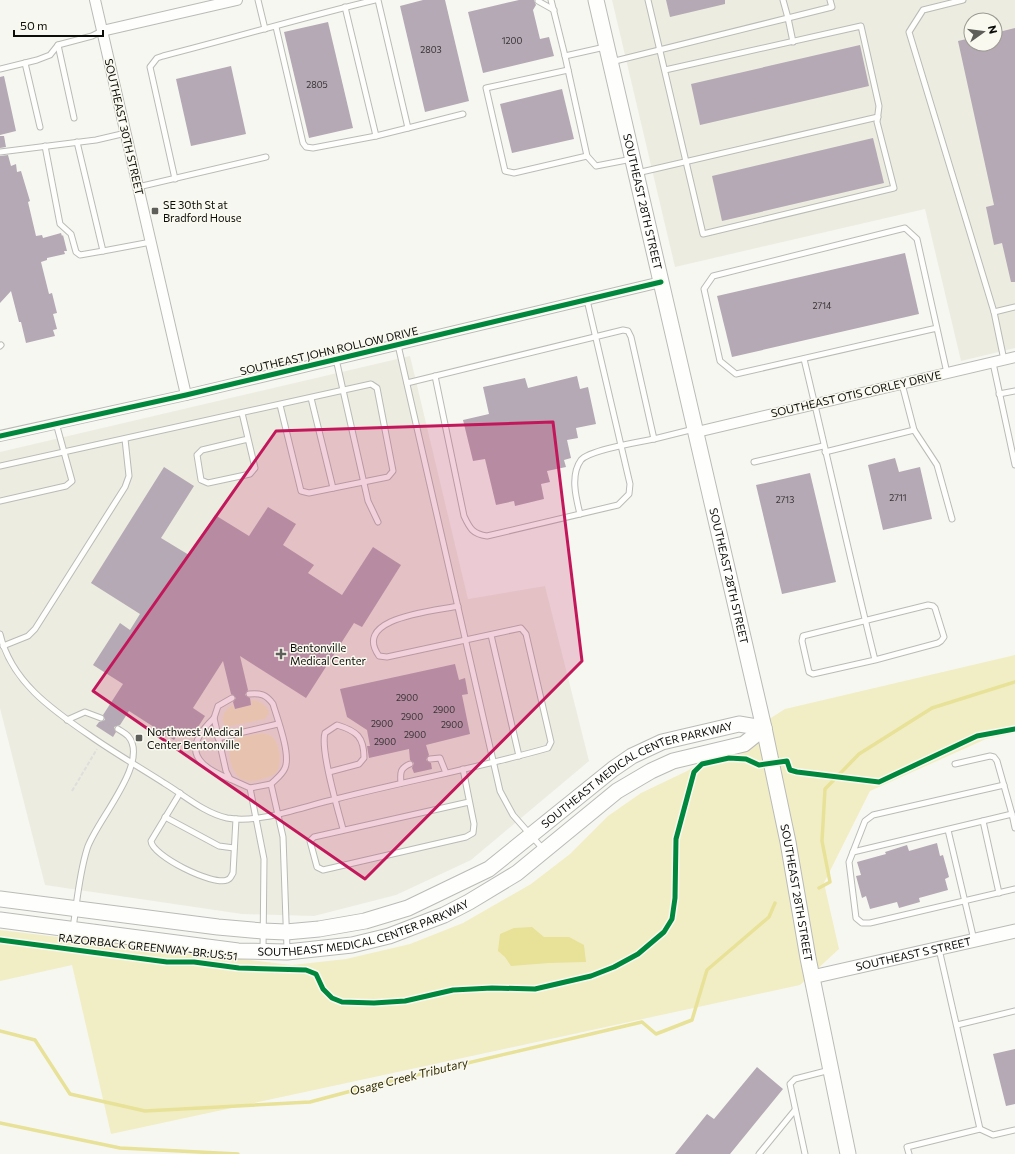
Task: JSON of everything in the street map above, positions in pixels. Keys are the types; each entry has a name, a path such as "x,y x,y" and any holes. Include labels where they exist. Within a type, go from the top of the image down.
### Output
{"main road":[{"name":"SOUTHEAST 28TH STREET","path":"596,0 764,728 788,842 812,977 848,1154"},
{"name":"SOUTHEAST MEDICAL CENTER PARKWAY","path":"0,899 218,928 263,931 286,932 341,926 365,921 408,908 489,869 613,769 632,756 662,742 739,724 764,728"},
{"name":"SOUTHEAST MEDICAL CENTER PARKWAY","path":"0,920 213,948 263,952 287,952 352,945 389,936 444,915 490,891 545,851 617,791 650,771 673,762 744,744 764,728"}],"street":[{"name":"SOUTHEAST 30TH STREET","path":"95,0 186,395"},
{"path":"102,31 237,0"},
{"name":"SOUTHEAST JOHN ROLLOW DRIVE","path":"0,436 186,395 661,282"},
{"name":"SOUTHEAST OTIS CORLEY DRIVE","path":"696,430 1015,357"},
{"name":"SOUTHEAST S STREET","path":"812,977 1015,931"}],"lane":[{"path":"258,0 265,29"},
{"path":"175,179 150,67 152,62 163,56 276,27 359,2 376,0 408,128"},
{"path":"551,0 587,156 596,166 632,158"},
{"path":"648,0 703,234 894,188 877,122 879,106 861,26 665,70"},
{"path":"783,0 793,42"},
{"path":"610,62 832,7 830,0"},
{"path":"963,0 922,10 909,32 994,312 1004,360"},
{"path":"538,1 554,10"},
{"path":"345,7 376,136"},
{"path":"276,27 303,144 306,147 313,148 376,136 463,114"},
{"path":"0,69 25,63 50,54 58,45 92,36 102,31"},
{"path":"58,45 74,118"},
{"path":"565,56 607,47"},
{"path":"25,63 40,127"},
{"path":"568,70 486,88 505,172 514,173 587,156"},
{"path":"636,173 878,117"},
{"path":"0,152 77,142 126,133"},
{"path":"77,142 103,251"},
{"path":"45,146 60,224 71,234 76,252 80,255 151,242"},
{"path":"138,187 266,157"},
{"path":"937,328 736,374 720,361 704,289 713,276 905,228 917,238 937,328 947,373"},
{"path":"435,376 464,516 470,530 487,536 618,505 629,494 630,484 594,337 587,300"},
{"path":"994,312 1015,307"},
{"path":"407,383 623,330 628,331 654,439"},
{"path":"398,345 500,790 513,815 530,836 545,851"},
{"path":"804,358 824,449 875,660"},
{"path":"336,359 368,500 378,522"},
{"path":"993,363 1015,465"},
{"path":"0,466 371,384 377,388 393,471 388,477 308,493 301,491 280,405"},
{"path":"902,384 914,430 937,465 952,520"},
{"path":"999,394 1015,390"},
{"path":"311,398 333,488"},
{"path":"242,413 255,468 250,474 208,482 202,480 197,455 202,450 248,439"},
{"path":"0,501 66,486 72,481 56,423"},
{"path":"580,514 575,496 575,477 581,460 591,453 696,430"},
{"path":"754,462 914,430"},
{"path":"3,646 22,638 35,629 125,487 129,476 125,439"},
{"path":"928,605 933,606 944,637 942,641 875,660 813,674 809,672 802,641 803,636 928,605"},
{"path":"0,634 3,646 24,682 51,709 212,813 236,819 278,814 402,783 493,763 548,748 550,742 530,650 526,634 521,628 387,657 379,656 374,649 374,637 378,630 394,618 458,606"},
{"path":"491,635 519,756"},
{"path":"232,698 218,706 214,718 199,736 196,746 197,758 205,767 250,788 271,784 280,776 286,766 286,755 273,704 268,697 260,693 249,694"},
{"path":"66,720 85,712 101,718"},
{"path":"214,718 226,771 230,779"},
{"path":"218,738 278,724"},
{"path":"329,772 359,764 364,758 361,738 350,729 337,725 325,733 323,740 329,772 335,799 343,829"},
{"path":"73,929 87,848 102,819 128,777 133,763 133,750 128,736 118,729"},
{"path":"955,764 990,756 994,757 997,761 1015,828"},
{"path":"430,759 440,758 446,773"},
{"path":"402,783 401,770 404,766 410,764"},
{"path":"463,770 470,802 474,824 473,833 466,837 323,870 317,867 310,841 314,837 343,829 470,802"},
{"path":"271,784 283,837 287,952"},
{"path":"1004,785 873,815 865,821 849,862 856,918 862,924 870,924 1015,889"},
{"path":"250,788 264,859 263,952"},
{"path":"180,793 151,841 151,846 155,851 190,871 215,880 226,881 230,879 233,873 236,819"},
{"path":"853,852 1012,814"},
{"path":"165,817 219,846 234,848"},
{"path":"984,821 1000,893"},
{"path":"948,830 974,941"},
{"path":"939,949 980,1129"},
{"path":"957,1025 1015,1011"},
{"path":"805,1154 790,1084 792,1081 831,1070"},
{"path":"759,1154 795,1110"},
{"path":"909,1154 907,1147 980,1129 993,1135 1015,1130"}],"path":[{"path":"72,791 97,749"}],"highlighted area":[{"path":"553,422 582,661 365,879 93,691 276,431"}],"shaded area":[{"path":"612,0 1015,0 1015,348 961,361 925,209 675,267"},
{"name":"Bentonville Medical Center","path":"410,356 468,599 545,586 589,761 471,860 396,895 314,916 242,914 45,885 0,708 0,452"},
{"path":"1015,655 1015,733 986,739 870,791 824,883 839,949 800,985 111,1134 72,965 0,981 0,930 292,965 346,959 410,944 463,923 531,884 570,854 608,816 641,793 687,771 785,709"},
{"path":"251,700 265,705 269,713 265,719 226,727 223,718 227,709 233,705 234,709 252,705"},
{"path":"262,733 268,734 274,738 277,743 280,756 278,770 272,776 259,780 247,781 241,779 237,776 231,765 230,752 233,742 246,736"},
{"path":"532,927 544,937 569,937 584,945 586,962 511,966 505,957 498,951 500,934 514,928"}],"building":[{"path":"423,0 445,0 469,101 425,112 400,6"},
{"path":"519,0 534,0 536,5 533,10 540,39 549,37 554,56 483,73 468,12"},
{"path":"666,0 725,0 725,4 670,17"},
{"path":"328,22 353,128 309,138 284,32"},
{"path":"1015,28 1015,282 1011,282 1002,243 994,245 986,207 994,205 958,41 963,40 963,52 1003,52 1003,31"},
{"path":"860,45 869,86 700,125 691,84"},
{"path":"231,66 246,134 191,146 176,79"},
{"path":"4,76 16,131 0,135 0,77"},
{"path":"562,89 574,139 512,153 500,104"},
{"path":"0,136 4,136 6,147 0,148"},
{"path":"873,138 884,183 722,221 712,176"},
{"path":"8,155 11,166 16,164 17,172 21,171 30,201 28,202 36,236 42,235 43,238 61,233 62,236 63,235 67,251 64,251 65,254 47,258 47,260 41,262 49,294 52,293 57,313 53,314 57,329 53,330 55,336 26,343 11,291 0,303 0,156"},
{"path":"905,253 919,314 732,357 717,296"},
{"path":"577,376 580,389 588,387 596,424 576,428 578,438 567,440 571,458 564,460 566,467 547,471 550,482 541,484 544,499 515,506 514,501 496,505 485,459 473,461 463,420 489,414 483,387 525,378 528,388"},
{"path":"895,458 899,472 920,467 932,519 883,530 868,465"},
{"path":"164,467 194,486 161,538 189,555 215,515 249,536 268,507 296,524 283,545 314,565 308,573 342,595 373,547 401,565 362,627 354,623 306,698 240,656 248,690 245,695 250,698 251,705 235,709 233,702 236,698 231,694 223,661 193,708 205,716 193,735 182,728 174,740 129,711 120,725 114,727 116,732 113,737 96,726 99,722 105,720 103,715 123,684 93,665 120,623 130,630 140,614 91,583"},
{"path":"810,473 836,582 782,594 756,485"},
{"path":"455,664 459,680 465,678 468,694 462,695 470,734 426,745 429,755 426,760 431,763 432,769 414,773 412,768 414,763 410,760 409,749 369,758 367,746 370,746 367,730 347,717 340,689"},
{"path":"937,843 940,856 943,855 949,877 945,879 948,890 919,898 920,902 899,908 897,902 870,909 866,896 862,898 856,876 861,875 857,862 886,854 885,852 907,845 909,851"},
{"path":"1015,1049 1015,1104 1006,1106 993,1054"},
{"path":"757,1067 783,1089 730,1154 675,1154 707,1114 714,1119"}],"waterway":[{"name":"Osage Creek Tributary","path":"819,888 830,882 822,841 825,789 859,754 932,708 1015,682"},
{"name":"Osage Creek Tributary","path":"0,1031 35,1040 70,1094 145,1111 310,1102 370,1086 642,1022 656,1034 692,1020 707,970 769,917 775,903"},
{"name":"Osage Creek Tributary","path":"0,1123 120,1148 238,1154"}],"cycle path":[{"path":"0,436 186,395 661,282"},
{"name":"RAZORBACK GREENWAY-BR:US:51","path":"0,940 167,962 194,962 239,968 306,970 316,974 323,989 332,998 342,1002 374,1003 405,1001 453,990 492,988 535,989 591,976 614,967 638,954 664,932 672,919 675,898 676,839 694,772 702,764 729,758 746,759 759,765 787,761 790,770 797,772 879,782 977,736 1015,729"}],"place":[{"name":"SE 30th St at Bradford House","path":"155,211"},
{"name":"Bentonville Medical Center","path":"281,654"},
{"name":"Northwest Medical Center Bentonville","path":"139,738"}]}
